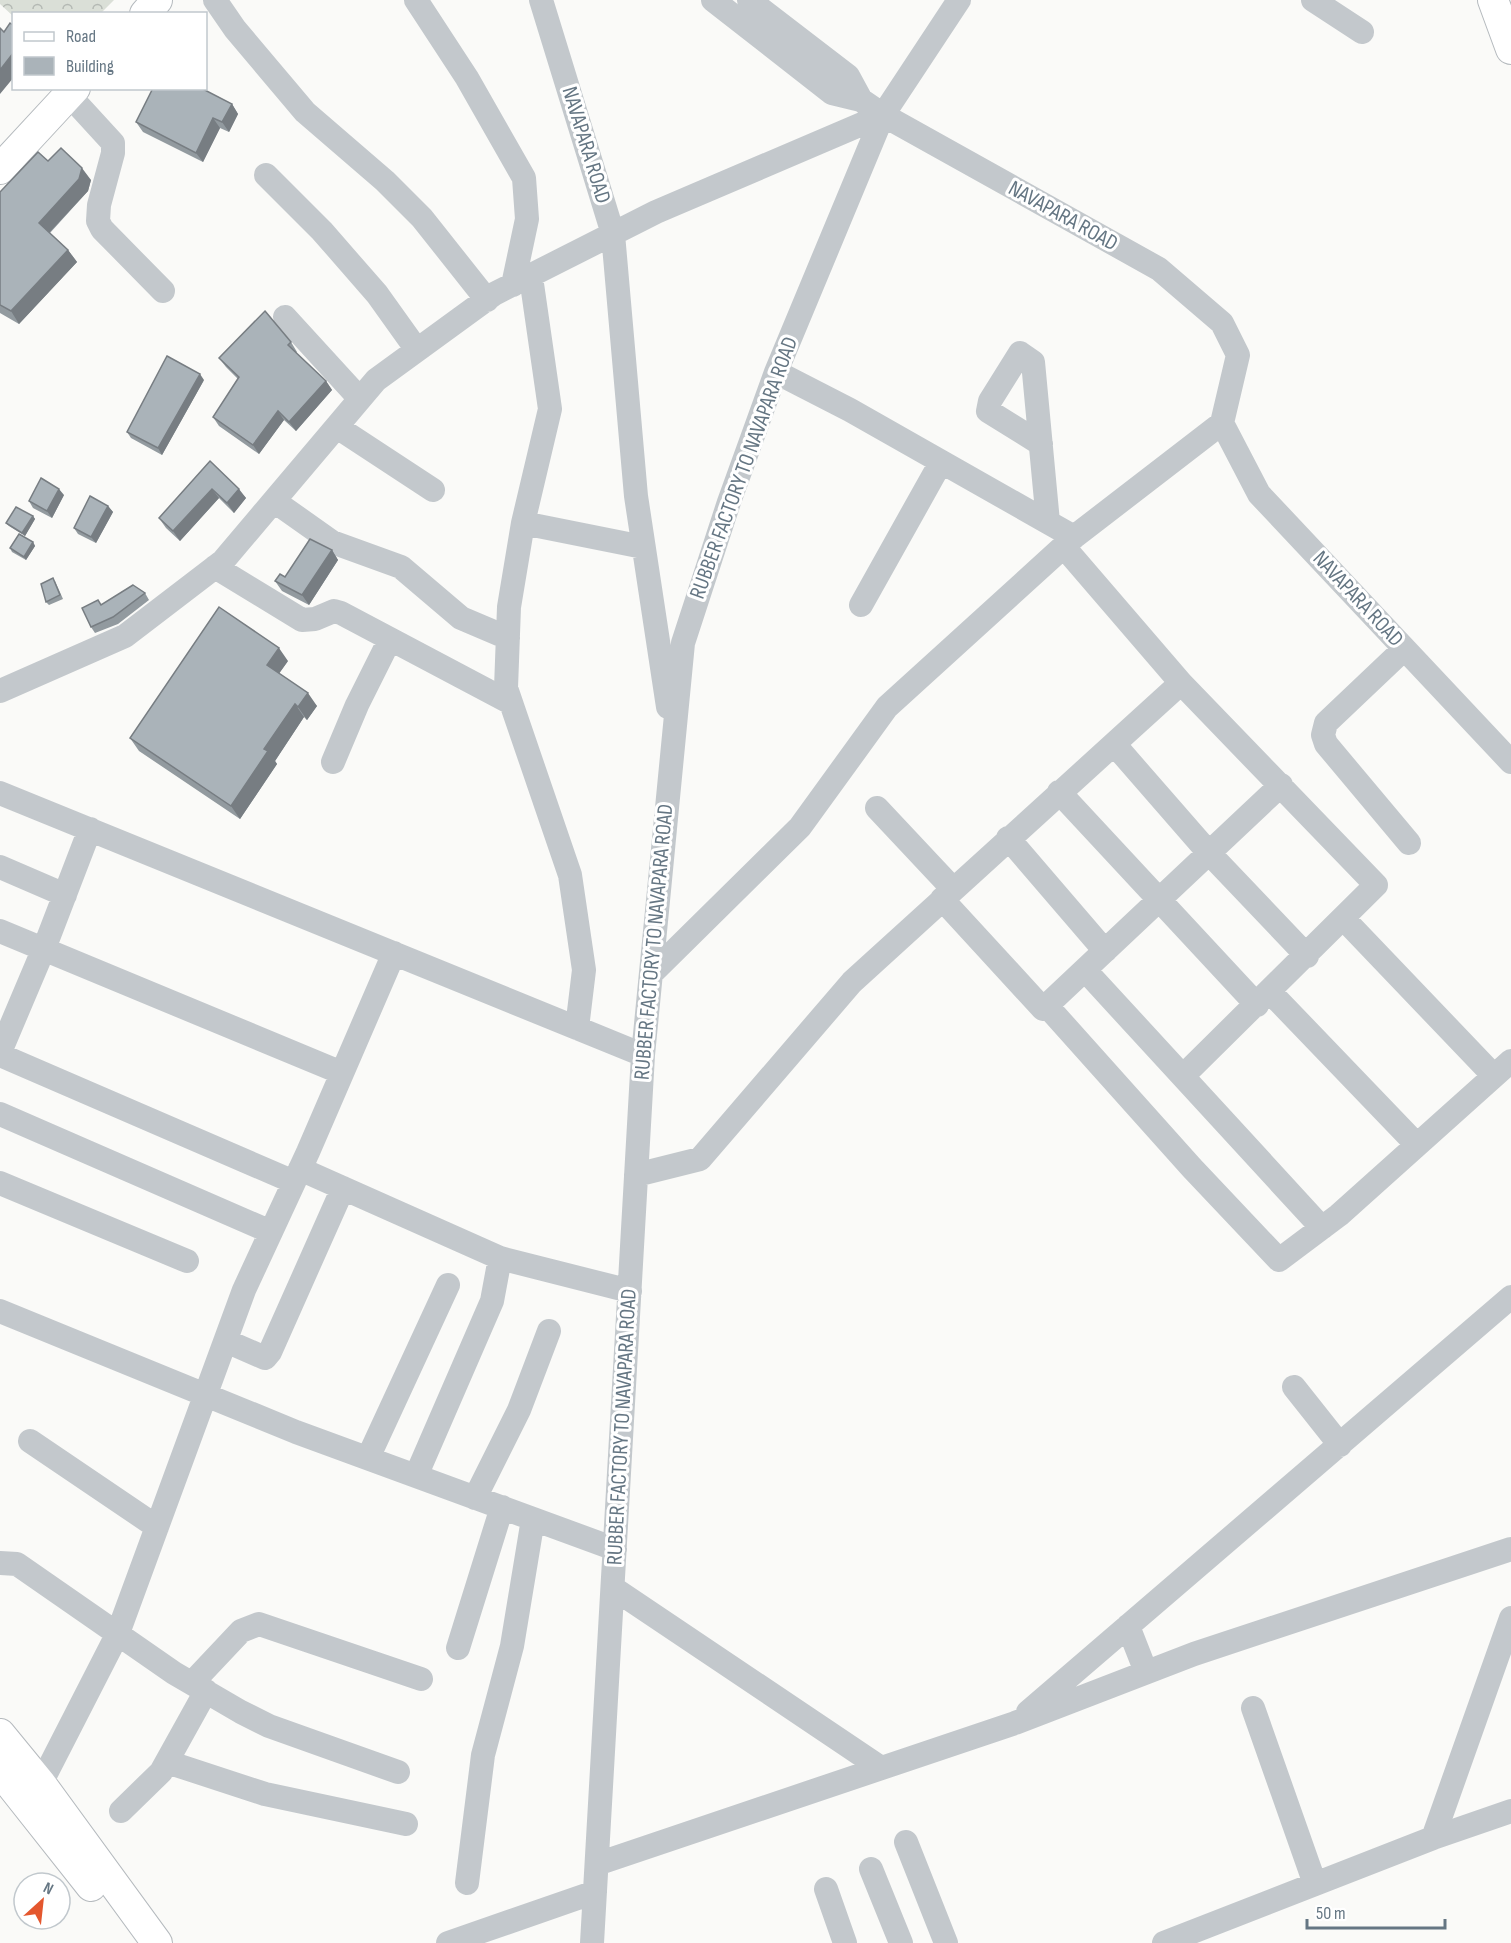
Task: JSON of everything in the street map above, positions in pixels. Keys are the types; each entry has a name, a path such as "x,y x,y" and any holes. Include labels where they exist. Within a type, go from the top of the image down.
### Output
{"main road":[{"path":"147,12 157,0"},
{"path":"1493,0 1511,49"},
{"path":"0,169 72,92"},
{"path":"0,1734 35,1795 135,1943"},
{"path":"0,1771 35,1795 157,1943"}],"street":[{"path":"215,0 235,29 305,112 385,181 422,218 487,300"},
{"path":"416,0 467,78 524,178 527,219 522,281 550,410 522,523 509,607 506,688 570,875 584,970 577,1028"},
{"name":"NAVAPARA ROAD","path":"541,0 613,234 656,212 883,115 1159,269 1222,323 1238,355 1222,423 1259,494 1511,762"},
{"path":"713,0 832,93 861,100 883,115"},
{"path":"749,0 848,76 861,100"},
{"name":"RUBBER FACTORY TO NAVAPARA ROAD","path":"592,1943 643,1055 683,643 729,502 776,372 883,115 959,0"},
{"path":"1313,0 1362,32"},
{"path":"72,92 113,143 113,153 98,212 102,229 163,291"},
{"path":"266,175 322,231 377,294 417,350"},
{"path":"0,691 125,636 215,567 376,380 487,300 613,234 636,496 673,742"},
{"path":"285,317 360,399"},
{"path":"776,372 1048,522 1069,542 1181,683 1376,885 1264,999 1183,1076"},
{"path":"651,974 800,826 887,707 1069,542 1222,423"},
{"path":"337,427 434,490"},
{"path":"1041,444 1048,522"},
{"path":"861,605 941,462"},
{"path":"274,501 332,542 401,567 461,618 508,638"},
{"path":"522,523 644,547"},
{"path":"215,567 302,620 315,619 334,611 511,703"},
{"path":"333,762 357,705 389,641"},
{"path":"1404,649 1326,723 1323,735 1326,744 1409,843"},
{"path":"636,1175 700,1159 852,982 1181,683"},
{"path":"1114,744 1209,853 1306,956"},
{"path":"877,808 1043,1009 1281,785"},
{"path":"1059,792 1159,900 1417,1145"},
{"path":"0,793 643,1055"},
{"path":"90,829 43,950 10,1001 0,1053 297,1175 343,1188 500,1258 630,1291"},
{"path":"1008,838 1105,951"},
{"path":"0,867 65,895"},
{"path":"1047,1006 1192,1168 1279,1260 1322,1228 1503,1069 1343,918"},
{"path":"0,931 342,1073"},
{"path":"35,1795 118,1633 244,1290 394,953"},
{"path":"1085,970 1322,1228"},
{"path":"0,1114 271,1232"},
{"path":"0,1183 187,1261"},
{"path":"226,1341 265,1358 270,1352 343,1188"},
{"path":"416,1476 492,1301 500,1258"},
{"path":"368,1458 448,1286"},
{"path":"1015,1723 1511,1297"},
{"path":"0,1311 368,1458 615,1549"},
{"path":"475,1498 519,1410 549,1332"},
{"path":"1294,1388 1340,1445"},
{"path":"30,1441 157,1527"},
{"path":"458,1648 502,1508"},
{"path":"467,1883 483,1755 516,1628 533,1519"},
{"path":"597,1864 1015,1723 1194,1654 1511,1550"},
{"path":"0,1563 17,1564 199,1688 269,1726 399,1772"},
{"path":"613,1588 881,1768"},
{"path":"1433,1838 1511,1618"},
{"path":"121,1811 161,1772 199,1688 241,1631 259,1624 421,1679"},
{"path":"1128,1626 1146,1672"},
{"path":"1253,1708 1315,1884"},
{"path":"167,1762 266,1794 406,1824"},
{"path":"1164,1943 1433,1838 1511,1811"},
{"path":"906,1842 946,1943"},
{"path":"871,1869 901,1943"},
{"path":"825,1889 845,1943"},
{"path":"448,1943 595,1892"}],"green space":[{"path":"0,0 114,0 102,12 12,12 12,15 0,4"}],"building":[{"path":"10,23 12,24 12,55 0,70 0,28 4,32"},
{"path":"152,90 205,90 232,104 222,122 213,118 196,153 136,122"},
{"path":"61,148 82,168 79,179 39,223 68,250 11,311 0,305 0,192 38,152 48,161"},
{"path":"265,311 291,342 288,345 326,381 289,422 278,411 253,445 213,417 239,377 219,358"},
{"path":"167,356 200,374 158,448 127,432"},
{"path":"210,461 239,489 227,503 212,489 173,531 159,518"},
{"path":"41,478 59,489 47,511 29,501"},
{"path":"90,496 108,506 91,537 74,528"},
{"path":"16,507 33,516 22,533 6,523"},
{"path":"19,534 33,542 24,557 10,548"},
{"path":"310,539 332,550 302,595 275,581 280,574 285,577"},
{"path":"53,578 60,595 46,602 41,584"},
{"path":"133,585 145,593 113,617 91,627 82,608 98,600 101,605"},
{"path":"219,607 279,648 267,665 308,693 298,707 295,704 264,749 268,751 231,806 130,738"}]}
